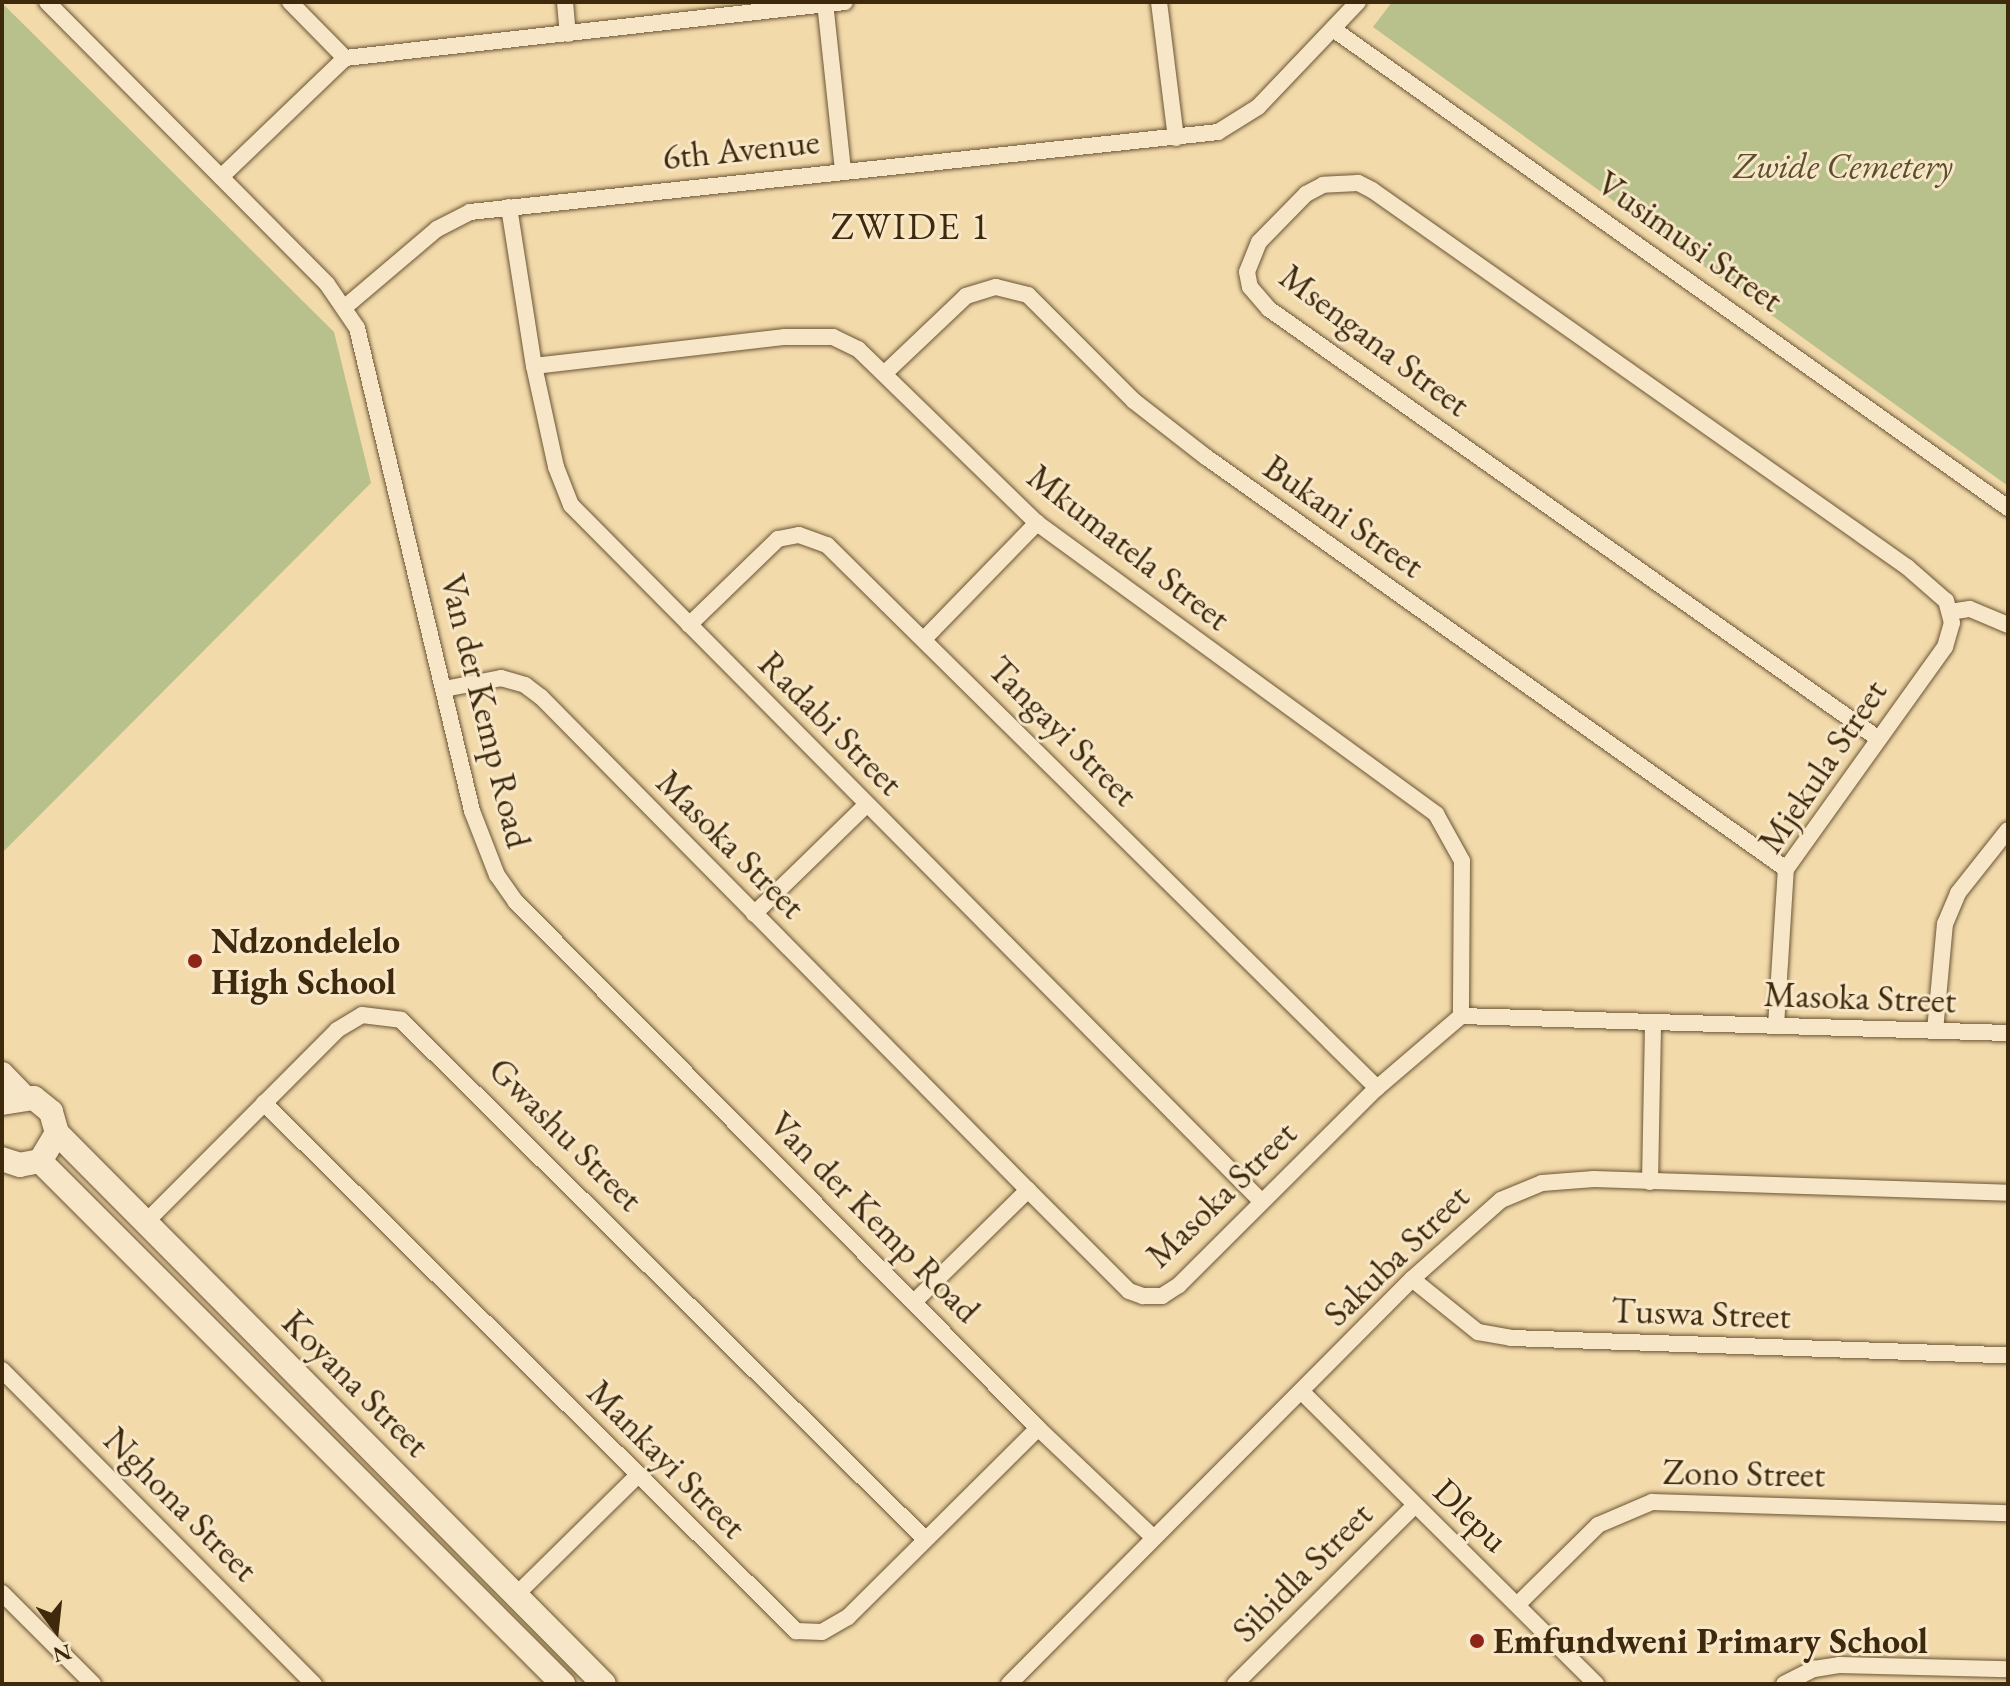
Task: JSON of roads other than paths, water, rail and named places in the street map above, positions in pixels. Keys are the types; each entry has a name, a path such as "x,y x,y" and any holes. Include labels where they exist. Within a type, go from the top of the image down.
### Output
{"main road":[{"name":"Koyana Street","path":"2,1074 13,1099 44,1103 57,1133 144,1224 604,1684"},
{"path":"2,1159 20,1165 40,1161 57,1133"},
{"name":"Koyana Street","path":"40,1161 563,1684"}],"street":[{"name":"Van der Kemp Road","path":"47,2 345,307 371,372 479,836 497,875 516,902 1038,1428 1153,1537"},
{"path":"290,2 345,58"},
{"path":"565,2 568,34"},
{"path":"221,177 345,58 845,2"},
{"path":"1159,2 1176,138"},
{"name":"6th Avenue","path":"345,307 452,219 509,207 1218,132 1245,118 1358,2"},
{"path":"825,3 843,170"},
{"name":"Vusimusi Street","path":"1333,29 2008,508"},
{"name":"Msengana Street","path":"1876,737 1269,309 1250,287 1249,256 1306,194 1323,185 1349,182 1372,190 1907,567 1948,607"},
{"name":"Radabi Street","path":"509,207 534,366 556,467 571,505 1262,1202"},
{"name":"Bukani Street","path":"885,373 966,296 996,287 1028,295 1134,401 1206,457 1786,869"},
{"name":"Mkumatela Street","path":"534,366 813,336 846,341 885,373 1037,523 1436,814 1462,861 1461,1016"},
{"path":"925,638 1037,523"},
{"name":"Tangayi Street","path":"689,625 768,545 799,535 842,557 1377,1088"},
{"path":"1948,607 1978,611 2008,625"},
{"name":"Mjekula Street","path":"1776,1026 1780,897 1786,869 1876,737 1945,647 1948,607"},
{"name":"Masoka Street","path":"444,689 501,678 525,685 1129,1291 1152,1296 1179,1285 1377,1088 1461,1016 2008,1033"},
{"path":"754,914 866,805"},
{"path":"1935,1031 1945,924 1958,893 2008,830"},
{"name":"Gwashu Street","path":"144,1224 349,1021 382,1014 401,1020 925,1539"},
{"path":"1650,1182 1653,1024"},
{"name":"Mankayi Street","path":"264,1103 789,1626 804,1633 822,1632 848,1617 1038,1428"},
{"name":"Sakuba Street","path":"1009,1684 1412,1279 1480,1215 1518,1192 1561,1180 2008,1193"},
{"path":"914,1302 1028,1190"},
{"name":"Tuswa Street","path":"1412,1279 1478,1332 1499,1337 2008,1355"},
{"name":"Nghona Street","path":"6,1382 314,1684"},
{"name":"Dlepu","path":"1301,1391 1596,1684"},
{"path":"516,1595 637,1476"},
{"name":"Zono Street","path":"1517,1605 1598,1525 1652,1502 2008,1513"},
{"name":"Sibidla Street","path":"1235,1684 1415,1505"},
{"path":"2,1593 93,1684"},
{"path":"1784,1684 1814,1669 1839,1665 2008,1669"}],"place":[{"name":"Ndzondelelo High School","path":"195,961"},
{"name":"Emfundweni Primary School","path":"1477,1641"}],"district":[{"name":"ZWIDE 1","path":"911,226"}],"park label":[{"name":"Zwide Cemetery","path":"1843,166"}]}
